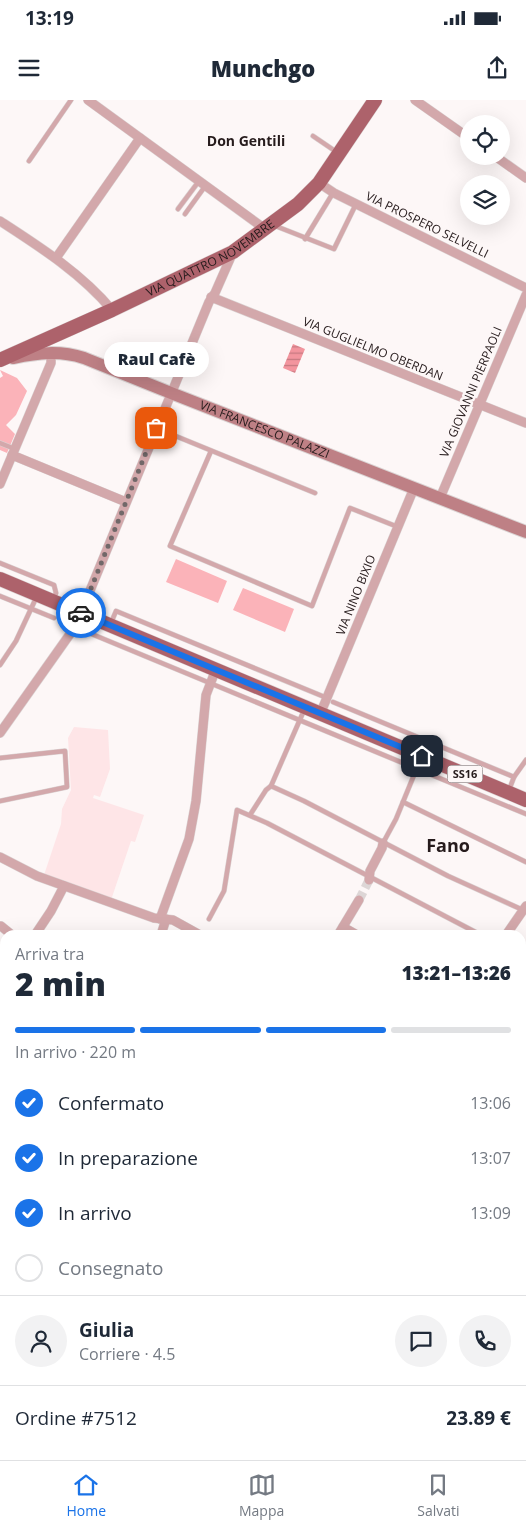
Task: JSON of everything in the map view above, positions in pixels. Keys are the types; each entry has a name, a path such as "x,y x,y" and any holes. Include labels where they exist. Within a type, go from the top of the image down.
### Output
{"main road":[{"name":"VIA QUATTRO NOVEMBRE","path":"0,360 112,310 233,252 298,204 319,183 375,100"},
{"name":"SS16","path":"0,579 53,601 79,617 110,625 526,800"},
{"name":"SS16","path":"508,791 526,796"}],"street":[{"path":"88,100 202,183 268,226"},
{"path":"414,100 460,132"},
{"path":"56,258 140,138"},
{"path":"508,165 526,178"},
{"name":"VIA PROSPERO SELVELLI","path":"319,183 334,193 526,288"},
{"path":"0,221 56,258 93,290 112,310"},
{"path":"0,734 75,627 211,297 233,252"},
{"name":"VIA GIOVANNI PIERPAOLI","path":"440,498 526,295"},
{"name":"VIA GUGLIELMO OBERDAN","path":"211,297 526,423"},
{"path":"0,484 51,363 50,352"},
{"name":"VIA FRANCESCO PALAZZI","path":"0,360 50,352 71,354 84,358 526,532"},
{"path":"14,452 126,502"},
{"name":"VIA NINO BIXIO","path":"320,712 330,700 414,488"},
{"path":"162,930 163,919 189,839 194,816 206,695 216,669"},
{"path":"370,878 370,871 383,843"},
{"path":"0,857 36,876 136,912 173,920 192,930"},
{"path":"39,930 52,911 64,886"},
{"path":"341,930 358,900"},
{"path":"510,930 525,908"}],"lane":[{"path":"29,161 71,100"},
{"path":"313,136 339,154"},
{"path":"178,209 202,183"},
{"path":"185,214 202,183"},
{"path":"305,239 334,193"},
{"path":"268,226 334,249 356,204"},
{"path":"156,428 314,493"},
{"path":"0,443 14,452"},
{"path":"211,451 170,546 312,606 350,508 398,527"},
{"path":"0,563 54,585 56,593 53,601"},
{"path":"0,665 16,641 38,595"},
{"path":"0,596 54,618"},
{"path":"110,625 116,611 514,778"},
{"path":"79,617 82,630 454,786 526,814"},
{"path":"202,663 208,649"},
{"path":"172,668 179,654"},
{"path":"250,815 266,790 271,786 306,707"},
{"path":"351,726 356,712"},
{"path":"383,843 416,770 434,744"},
{"path":"0,758 65,751 67,787 0,800"},
{"path":"508,791 526,760"},
{"path":"454,786 461,772"},
{"path":"271,786 304,801 448,876 525,908"},
{"path":"403,802 526,862"},
{"path":"209,919 224,891 237,810 267,823 471,930"}],"shaded area":[{"path":"293,344 305,349 295,373 283,368"},
{"path":"0,370 17,378 27,391 16,415 6,425 15,434 7,453 0,450 0,378 3,376"},
{"path":"176,559 227,581 218,603 166,582"},
{"path":"243,588 294,609 285,632 233,610"},
{"path":"74,727 108,730 110,769 100,797 94,795 93,798 144,815 135,842 131,841 111,900 44,875 61,824 62,809 71,790 68,738"}],"tunnel":[{"path":"359,900 369,880"}],"way so far":[{"path":"81,613 156,428"}],"place":[{"name":"Raul Cafè","path":"156,428"}],"district":[{"name":"Don Gentili","path":"246,141"},
{"name":"Fano","path":"448,846"}],"route":[{"path":"81,613 422,756"}]}
